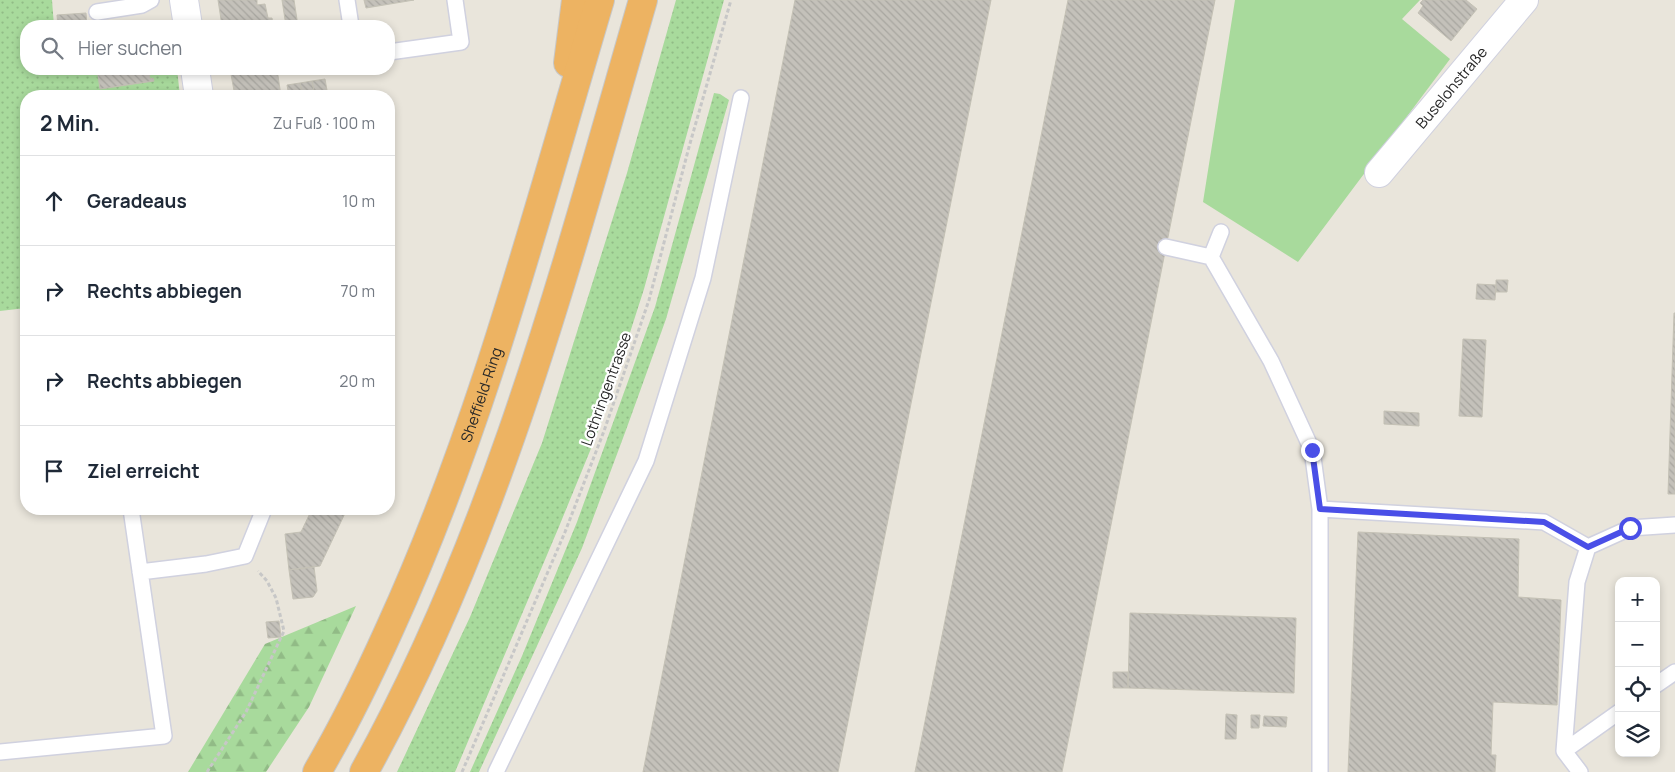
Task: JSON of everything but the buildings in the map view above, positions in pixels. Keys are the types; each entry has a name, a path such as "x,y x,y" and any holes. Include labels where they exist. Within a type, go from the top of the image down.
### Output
{"highway":[{"path":"558,144 576,0"},
{"name":"Sheffield-Ring","path":"317,772 333,745 376,659 413,578 449,486 488,378 600,0"},
{"path":"364,772 379,746 436,630 472,543 505,454 563,275 643,0"}],"street":[{"path":"184,0 187,20"},
{"name":"Buselohstraße","path":"1379,173 1524,0"},
{"path":"196,75 198,90"}],"lane":[{"path":"96,12 142,5 151,0"},
{"path":"347,0 350,20"},
{"path":"395,51 461,42 455,0"},
{"path":"496,772 646,460 703,278 741,98"},
{"path":"1212,257 1221,232"},
{"path":"1166,246 1212,257 1271,361 1312,450 1320,509 1320,772"},
{"path":"1320,509 1544,522 1588,547"},
{"path":"0,752 164,736 132,515"},
{"path":"140,572 206,564 244,556 261,515"},
{"path":"1580,772 1564,751 1577,582 1588,547 1630,528 1675,525"},
{"path":"1660,683 1675,672"},
{"path":"1564,751 1615,715"}],"path":[{"name":"Lothringentrasse","path":"462,772 565,532 604,431 649,300 689,147 731,0"},
{"path":"207,772 246,712 284,631 276,598 267,582 244,556"}],"green space":[{"path":"0,0 52,0 54,20 20,20 20,75 178,75 179,90 20,90 20,309 0,311"},
{"path":"676,0 724,0 644,289 599,429 455,772 397,772 470,617 542,443 627,173"},
{"path":"1235,0 1420,0 1402,19 1450,59 1298,262 1203,202"},
{"path":"714,93 720,94 729,100 666,319 582,548 479,772 470,772 522,656 577,522 655,307"},
{"path":"356,606 309,707 266,772 188,772 265,644"}],"route":[{"path":"1312,450 1320,509 1544,522 1588,547 1630,528"}]}
